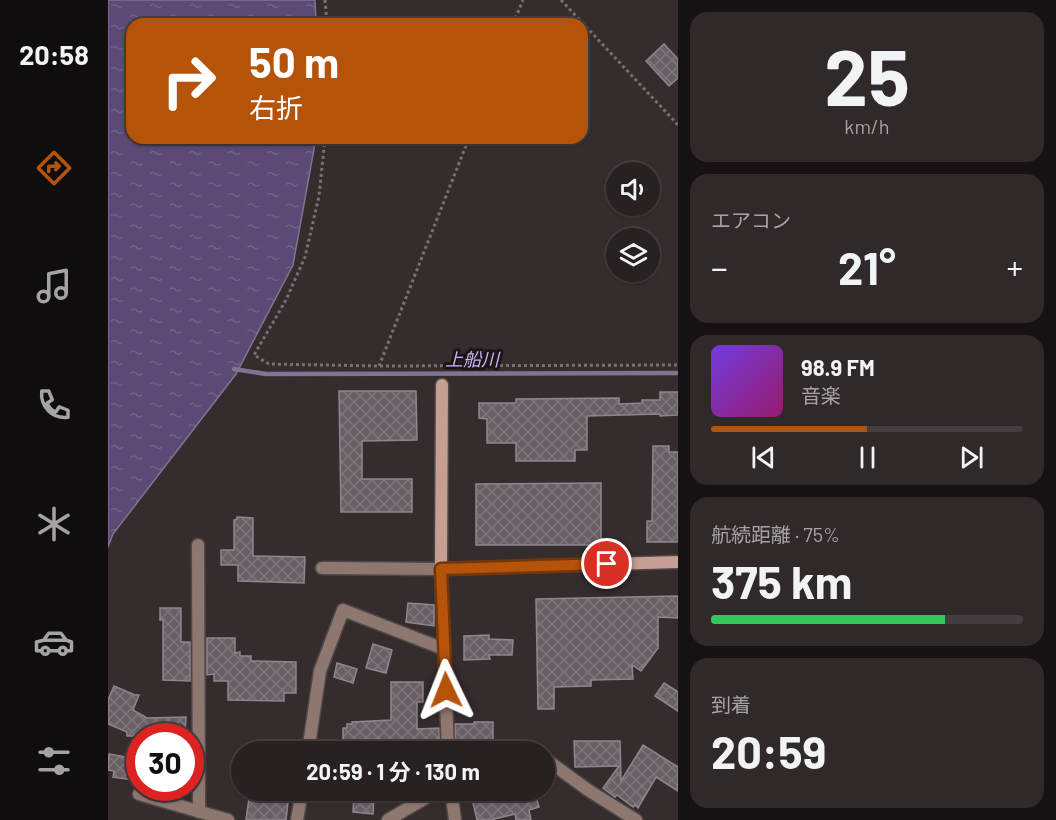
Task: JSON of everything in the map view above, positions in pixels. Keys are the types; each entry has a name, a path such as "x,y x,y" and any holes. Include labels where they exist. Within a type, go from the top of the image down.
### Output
{"street":[{"path":"442,385 441,569 448,741"},
{"path":"198,545 199,812"},
{"path":"322,568 441,569 678,562"},
{"path":"310,741 320,671 343,610 444,649"},
{"path":"555,766 636,820"},
{"path":"163,801 228,820"},
{"path":"297,820 300,801"},
{"path":"388,820 420,801"},
{"path":"452,801 455,820"}],"path":[{"path":"325,0 326,18"},
{"path":"516,18 523,0"},
{"path":"561,0 578,18"},
{"path":"588,29 678,125"},
{"path":"324,144 319,196 305,256 286,300 254,355 269,364 678,365"},
{"path":"379,366 467,144"}],"water":[{"path":"108,0 315,0 316,18 126,18 126,144 315,144 293,265 236,374 113,534 108,547"}],"building":[{"path":"664,44 678,59 678,78 669,86 646,61"},
{"path":"339,391 416,391 417,440 362,441 362,479 412,479 412,512 341,512"},
{"path":"660,392 678,392 678,415 587,416 587,450 575,450 575,461 516,461 516,443 487,443 487,419 479,418 479,403 516,403 516,399 619,398 619,404 642,403 642,400 660,400"},
{"path":"653,446 669,446 669,452 678,452 678,542 647,542 647,521 652,521"},
{"path":"601,483 601,545 476,545 476,484"},
{"path":"237,517 253,518 253,556 305,557 304,583 238,581 238,565 221,565 221,550 234,550 234,520"},
{"path":"678,596 678,618 658,617 658,648 641,671 632,665 633,679 591,680 591,686 554,687 554,709 538,709 536,599"},
{"path":"408,603 434,605 434,626 406,622"},
{"path":"160,608 181,608 181,642 190,642 190,681 163,680 163,620 160,620"},
{"path":"489,635 489,639 513,640 512,655 489,655 490,659 464,660 464,636"},
{"path":"207,638 235,638 235,653 240,652 240,656 251,656 251,661 296,662 296,693 284,693 284,701 228,700 228,681 214,681 214,674 207,675"},
{"path":"373,644 392,650 386,673 366,668"},
{"path":"337,663 357,669 353,683 334,677"},
{"path":"391,682 423,682 423,702 417,702 417,729 439,728 439,741 343,740 343,728 347,728 347,724 391,720"},
{"path":"664,683 678,692 678,711 655,696"},
{"path":"114,686 139,695 133,710 147,718 186,717 186,723 126,723 126,732 108,724 108,700"},
{"path":"474,722 493,722 493,741 456,741 455,724 474,724"},
{"path":"574,741 620,741 621,781 643,745 678,767 678,791 656,777 638,808 635,805 633,807 603,788 619,766 575,767"},
{"path":"109,754 126,757 126,779 113,777 114,771 108,770"},
{"path":"249,801 288,801 286,820 246,820"},
{"path":"354,801 374,801 373,814 353,812"},
{"path":"473,801 537,801 539,807 529,810 531,820 516,820 515,814 490,820 477,820"}],"waterway":[{"name":"上船川","path":"234,369 266,374 678,373"}],"route":[{"path":"446,690 441,569 607,564"}]}
